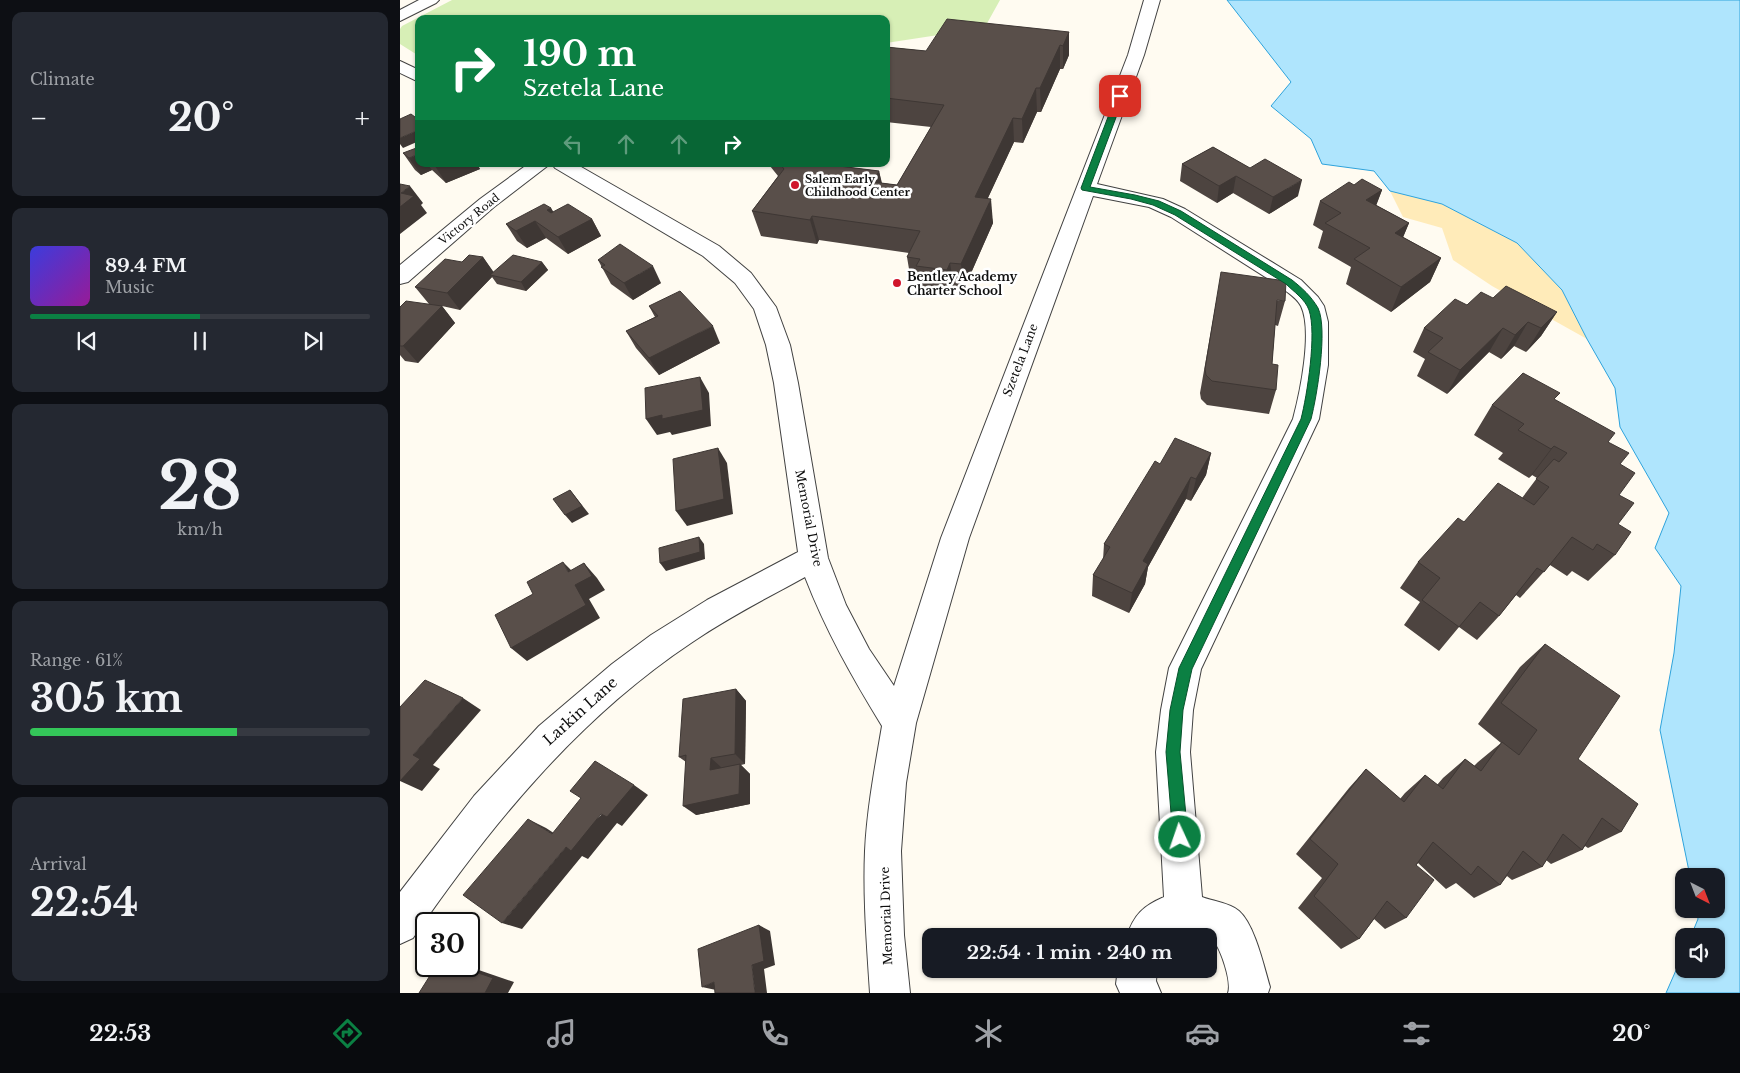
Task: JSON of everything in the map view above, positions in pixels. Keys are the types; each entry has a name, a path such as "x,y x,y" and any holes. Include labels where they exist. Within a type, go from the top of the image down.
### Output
{"street":[{"path":"400,16 431,0"},
{"name":"Szetela Lane","path":"899,723 955,538 1144,31 1152,0"},
{"path":"400,66 415,75"},
{"name":"Victory Road","path":"400,278 487,203 536,167"},
{"name":"Memorial Drive","path":"567,167 711,252 743,278 765,307 778,344 786,383 813,558 833,610 858,659 899,723 889,783 884,851 885,935 890,993"},
{"path":"1085,188 1132,196 1156,203 1178,213 1289,282 1305,295 1314,310 1317,328 1311,400 1306,419 1185,668 1177,710 1173,752 1184,910"},
{"name":"Larkin Lane","path":"400,925 484,809 547,740 607,685 664,643 813,558"},
{"path":"1151,928 1169,914 1184,910 1225,924 1238,945 1250,987 1248,993"},
{"path":"1137,978 1136,984 1141,993"}],"green space":[{"path":"452,0 1000,0 980,36 945,34 890,42 890,15 423,15"},
{"path":"415,19 415,53 400,44 400,29"}],"sand":[{"path":"1390,191 1442,204 1517,243 1562,290 1587,339 1492,286 1453,260 1442,228 1403,217"}],"water":[{"path":"1227,0 1740,0 1740,993 1666,993 1675,972 1675,978 1725,978 1725,928 1694,928 1698,918 1725,918 1725,868 1688,868 1660,730 1674,653 1681,586 1655,548 1669,513 1620,427 1615,388 1562,290 1517,243 1442,204 1390,191 1374,171 1322,164 1311,139 1271,106 1291,82"}],"building":[{"path":"947,19 1069,32 1063,46 1060,45 1040,88 1036,88 1022,119 1013,118 975,197 991,199 961,264 950,263 947,270 916,266 920,259 907,257 920,231 812,216 810,220 752,211 784,169 782,167 847,167 879,171 873,182 897,185 944,105 890,98 890,47 926,51"},
{"path":"411,114 415,117 415,132 400,138 400,119"},
{"path":"1213,147 1250,168 1265,159 1302,180 1273,197 1236,176 1219,186 1182,164"},
{"path":"415,148 415,156 409,158 403,153"},
{"path":"1362,179 1382,190 1366,200 1409,223 1395,233 1441,258 1401,287 1354,259 1370,248 1325,223 1341,213 1320,201 1349,182 1354,185"},
{"path":"400,184 410,186 401,193 414,196 400,207"},
{"path":"544,204 551,208 547,210 551,213 568,204 592,219 558,237 535,221 516,231 506,224"},
{"path":"620,244 653,266 624,283 601,267 605,265 598,260"},
{"path":"469,255 483,257 447,293 415,287 445,259 462,262"},
{"path":"513,255 542,262 521,282 490,275"},
{"path":"1221,272 1286,281 1285,301 1277,300 1272,364 1278,365 1276,390 1212,381 1206,375 1205,369"},
{"path":"1506,286 1557,312 1541,328 1528,322 1515,335 1503,328 1460,370 1428,352 1443,338 1424,328 1455,299 1467,305 1481,292 1493,298"},
{"path":"680,291 713,326 649,358 626,331 658,316 649,306"},
{"path":"406,301 442,306 403,346 400,346 400,307"},
{"path":"1523,373 1560,393 1554,399 1615,433 1608,442 1629,453 1620,464 1635,473 1619,495 1634,503 1618,524 1631,532 1615,555 1597,544 1593,550 1572,537 1544,572 1537,568 1499,616 1480,602 1459,627 1422,600 1440,578 1418,562 1458,518 1464,522 1498,483 1534,505 1549,487 1536,479 1554,459 1559,462 1567,453 1554,446 1551,449 1518,430 1524,424 1492,405"},
{"path":"700,377 703,410 662,419 662,415 646,419 645,388"},
{"path":"1175,438 1211,453 1196,479 1191,477 1143,561 1148,564 1132,593 1093,575 1110,547 1104,544 1155,461 1160,464"},
{"path":"718,448 724,499 676,511 673,459"},
{"path":"570,490 582,506 565,515 553,499"},
{"path":"699,537 700,552 660,563 659,548"},
{"path":"563,562 568,572 584,563 592,576 575,585 586,605 511,648 495,615 533,594 527,582"},
{"path":"1545,644 1620,696 1578,759 1638,804 1621,832 1602,818 1582,850 1563,834 1542,867 1523,851 1500,885 1478,866 1471,875 1433,842 1416,865 1434,880 1406,918 1387,901 1359,939 1314,896 1338,864 1310,839 1366,769 1404,802 1425,775 1443,789 1465,759 1481,771 1502,742 1519,755 1537,730 1501,703"},
{"path":"425,680 463,698 413,755 420,759 400,781 400,707"},
{"path":"736,689 735,754 711,758 710,770 740,764 739,794 683,806 686,755 679,757 683,699"},
{"path":"595,761 634,785 607,817 601,814 571,851 566,847 502,923 463,895 528,819 552,834 581,798 570,791"},
{"path":"759,925 764,961 752,965 755,993 715,993 714,982 702,987 698,949"},
{"path":"480,974 493,978 485,993 419,993 429,977 480,977"}],"place":[{"name":"Salem Early Childhood Center","path":"795,185"},
{"name":"Bentley Academy Charter School","path":"897,283"}],"route":[{"path":"1120,96 1085,188 1132,196 1156,203 1178,213 1289,282 1305,295 1314,310 1317,328 1311,400 1306,419 1185,668 1177,710 1173,752 1180,837"}]}
